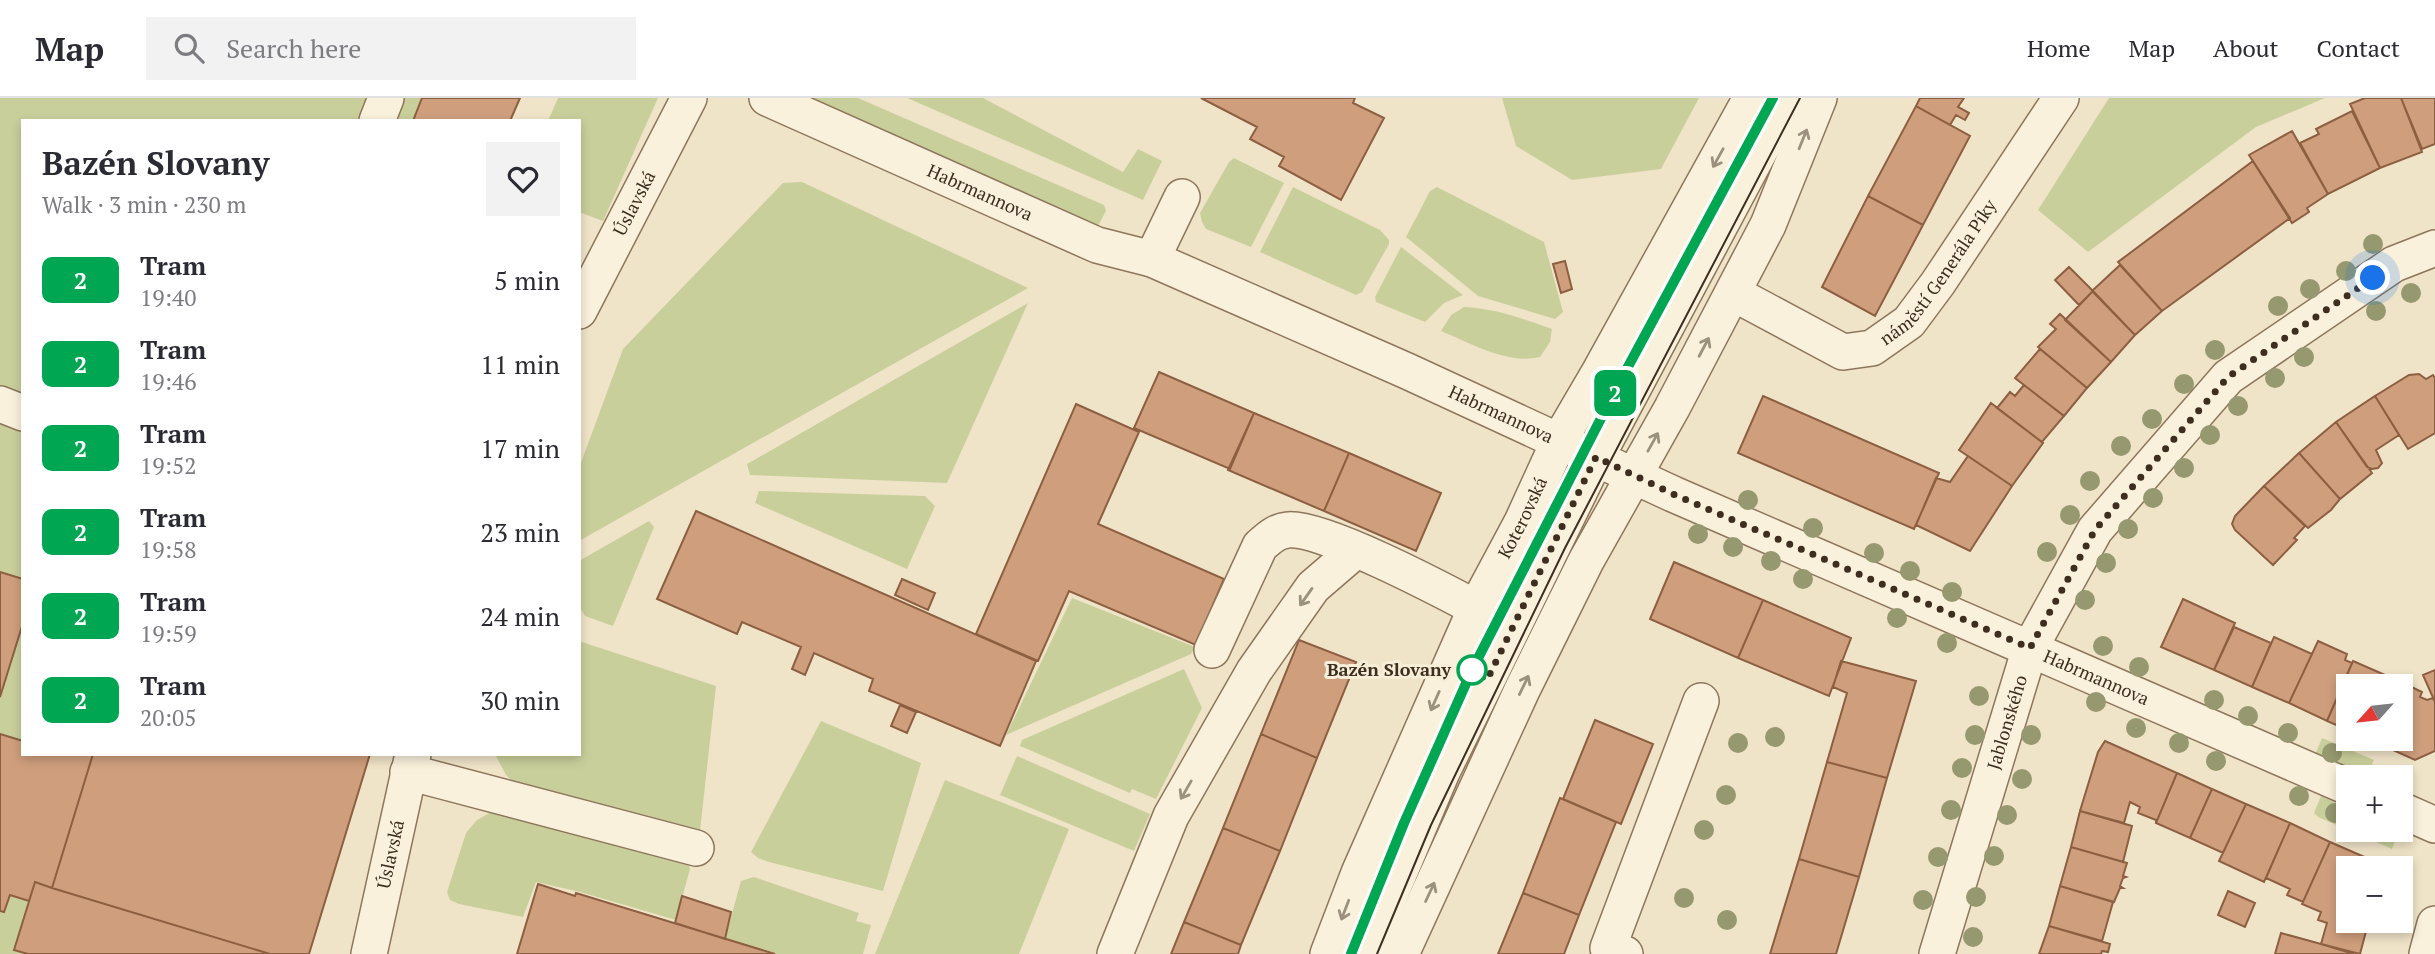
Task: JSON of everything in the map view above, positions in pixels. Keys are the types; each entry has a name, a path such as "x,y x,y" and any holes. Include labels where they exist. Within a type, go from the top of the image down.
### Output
{"street":[{"path":"378,119 386,98"},
{"name":"Úslavská","path":"581,307 689,98"},
{"name":"Habrmannova","path":"767,98 1097,245 1152,259 1634,476 2336,783"},
{"name":"Koterovská","path":"1328,954 1359,873 1476,608 1522,522 1559,441 1751,98"},
{"path":"1365,954 1442,772 1596,457 1788,98"},
{"path":"1401,954 1522,690 1586,561 1768,225 1819,98"},
{"name":"náměstí Generála Píky","path":"1733,293 1843,352 1872,348 1909,323 2061,98"},
{"path":"1152,259 1182,197"},
{"name":"Jablonského","path":"1937,954 2030,648 2095,530 2228,377 2394,264 2435,248"},
{"path":"0,404 21,412"},
{"path":"1212,650 1260,545 1272,534 1286,530 1304,530 1356,550 1476,608"},
{"path":"1115,954 1171,816 1254,671 1313,587 1356,550"},
{"path":"1613,952 1702,701"},
{"path":"411,763 696,848"},
{"name":"Úslavská","path":"369,954 411,763"},
{"path":"2413,815 2435,825"},
{"path":"2427,954 2435,924"}],"green space":[{"path":"0,98 521,98 512,119 21,119 21,756 369,756 309,954 0,954"},
{"path":"558,98 658,98 603,221 581,213 581,119 549,119"},
{"path":"804,98 858,98 1104,205 1106,211 1098,226"},
{"path":"907,98 983,98 1123,172 1138,149 1162,161 1143,200"},
{"path":"1502,98 1699,98 1661,169 1572,180 1516,146"},
{"path":"2109,98 2325,98 2256,127 2088,252 2038,210"},
{"path":"1234,158 1284,183 1251,247 1206,229 1200,213 1229,162"},
{"path":"802,182 1028,288 581,540 581,463 623,349 783,183"},
{"path":"1293,187 1380,230 1389,240 1362,292 1356,295 1260,252"},
{"path":"1437,187 1544,242 1563,312 1555,319 1478,296 1406,237 1430,191"},
{"path":"1401,247 1463,295 1444,303 1425,322 1376,302 1375,297"},
{"path":"1028,303 947,483 750,475 747,464"},
{"path":"1464,307 1498,312 1552,329 1550,342 1540,357 1515,358 1489,352 1441,331 1451,315"},
{"path":"759,491 925,496 935,506 907,569 755,503"},
{"path":"649,521 654,527 613,626 585,616 581,609 581,560"},
{"path":"1072,598 1195,647 1191,654 1006,735"},
{"path":"581,642 716,686 700,831 516,785 506,775 496,756 581,756"},
{"path":"1184,669 1202,708 1156,799 1132,789 1130,793 1020,746 1022,740"},
{"path":"821,721 921,763 883,891 769,862 751,852"},
{"path":"2322,738 2336,744 2336,751 2353,751 2374,760 2372,765 2336,767 2314,757"},
{"path":"1017,756 1150,814 1134,851 1000,795"},
{"path":"945,780 1069,829 1019,954 875,954"},
{"path":"2321,796 2336,803 2336,825 2318,817 2314,813"},
{"path":"493,811 688,862 690,869 676,920 536,882 523,917 450,900 447,892 466,833 477,820"},
{"path":"2376,842 2395,842 2392,849"},
{"path":"754,877 859,913 856,921 871,925 863,954 775,954 725,939 741,881"}],"building":[{"path":"422,98 520,98 511,119 414,119"},
{"path":"1201,98 1355,98 1353,103 1384,118 1341,200 1279,166 1284,157 1250,139 1257,127"},
{"path":"1920,98 1964,98 1958,107 1969,113 1965,120 1956,115 1950,125 1916,106"},
{"path":"2365,98 2401,98 2422,152 2380,168 2350,104"},
{"path":"2401,98 2435,98 2435,144 2422,149"},
{"path":"1916,106 1970,136 1923,225 1868,196"},
{"path":"2352,111 2380,168 2328,194 2300,143 2319,134 2316,129"},
{"path":"2292,131 2328,194 2307,208 2309,212 2292,223 2249,155"},
{"path":"2253,161 2290,218 2162,311 2118,262"},
{"path":"1868,196 1923,225 1875,316 1822,287"},
{"path":"1565,261 1572,289 1561,293 1553,264"},
{"path":"2120,265 2162,311 2135,335 2092,291"},
{"path":"2069,267 2093,291 2079,305 2055,280"},
{"path":"2093,291 2135,335 2111,362 2065,320"},
{"path":"2060,314 2111,362 2087,388 2038,347 2056,329 2050,324"},
{"path":"2040,349 2087,388 2064,416 2015,378"},
{"path":"1159,372 1254,413 1230,469 1134,428"},
{"path":"2419,374 2426,379 2433,375 2435,378 2435,433 2408,449 2375,396 2409,375"},
{"path":"2024,385 2064,416 2042,442 1997,408 2010,392 2015,396"},
{"path":"1763,396 1939,473 1914,529 1738,453"},
{"path":"2375,396 2399,435 2376,450 2382,463 2378,468 2372,469 2367,467 2336,422"},
{"path":"1991,403 2043,443 2012,486 1959,450"},
{"path":"1076,404 1139,432 1098,524 1224,579 1196,645 1069,591 1038,661 976,634"},
{"path":"1254,413 1349,453 1324,511 1228,470"},
{"path":"2336,422 2372,473 2340,499 2299,453"},
{"path":"1349,453 1441,493 1416,551 1324,511"},
{"path":"2299,453 2340,499 2331,510 2308,528 2264,486"},
{"path":"1968,456 2012,486 1970,551 1916,525 1936,478 1950,482"},
{"path":"2264,486 2305,526 2294,538 2297,540 2273,565 2235,530 2232,524 2235,516"},
{"path":"696,511 1036,661 1000,746 869,691 873,679 814,653 805,675 792,669 801,647 742,622 737,634 657,599"},
{"path":"1674,562 1763,600 1738,658 1650,619"},
{"path":"0,572 21,578 21,629 0,697"},
{"path":"902,579 935,593 928,610 895,595"},
{"path":"2183,599 2235,623 2214,670 2161,647"},
{"path":"1763,600 1851,638 1829,696 1738,658"},
{"path":"2234,627 2271,643 2252,687 2214,670"},
{"path":"2274,637 2312,654 2289,703 2252,687"},
{"path":"1299,640 1356,662 1317,758 1261,734"},
{"path":"2318,641 2347,654 2345,660 2352,663 2347,674 2336,674 2336,700 2327,721 2289,703"},
{"path":"1841,661 1916,681 1887,778 1827,762 1847,693 1833,687"},
{"path":"2353,661 2383,674 2347,674"},
{"path":"2435,670 2435,702 2423,675"},
{"path":"2413,688 2422,692 2420,697 2427,700 2433,698 2435,702 2435,751 2415,760 2395,751 2413,751"},
{"path":"2336,700 2336,725 2327,721"},
{"path":"900,705 916,712 907,733 891,726"},
{"path":"1595,720 1653,744 1621,824 1563,799"},
{"path":"0,734 21,740 21,756 92,756 52,888 35,882 29,901 10,895 4,912 0,911"},
{"path":"1261,734 1317,758 1280,851 1223,828"},
{"path":"2105,741 2177,773 2156,823 2156,820 2138,813 2140,807 2130,802 2124,823 2080,811 2098,752"},
{"path":"92,756 369,756 309,954 270,954 52,888"},
{"path":"1827,762 1887,778 1859,877 1799,859"},
{"path":"2177,773 2212,789 2190,838 2156,823"},
{"path":"2212,789 2246,804 2223,853 2190,838"},
{"path":"1560,798 1616,822 1579,915 1523,893"},
{"path":"2246,804 2290,823 2264,882 2219,861"},
{"path":"2080,811 2132,826 2123,862 2071,847"},
{"path":"2290,823 2330,842 2303,902 2287,895 2290,889 2266,878"},
{"path":"1223,828 1280,851 1241,945 1184,922"},
{"path":"2330,842 2362,856 2336,856 2336,933 2366,933 2360,954 2321,944 2327,923 2318,920 2321,912 2302,904"},
{"path":"2071,847 2127,863 2123,876 2126,877 2120,886 2123,888 2120,888 2114,902 2060,886"},
{"path":"1799,859 1859,877 1836,954 1770,954"},
{"path":"35,882 270,954 28,954 14,950"},
{"path":"538,884 575,896 576,893 775,954 517,954"},
{"path":"2060,886 2113,902 2102,941 2049,926"},
{"path":"2228,891 2255,903 2245,927 2218,915"},
{"path":"1523,893 1579,915 1564,954 1498,954"},
{"path":"682,896 731,912 725,939 675,923"},
{"path":"1184,922 1241,945 1238,954 1171,954"},
{"path":"2049,926 2110,944 2108,952 2039,954"},
{"path":"2281,933 2321,944 2354,954 2275,954"}],"tram line":[{"path":"1351,954 1404,823 1472,670 1616,389 1773,98"},
{"name":"2","path":"1351,954 1404,823 1472,670 1616,389 1773,98"},
{"path":"1377,954 1431,825 1565,548 1800,98"}],"place":[{"name":"Bazén Slovany","path":"1472,670"}],"route":[{"path":"1472,670 1487,680 1596,457 1673,494 2030,648 2095,530 2228,377 2373,278"}]}
